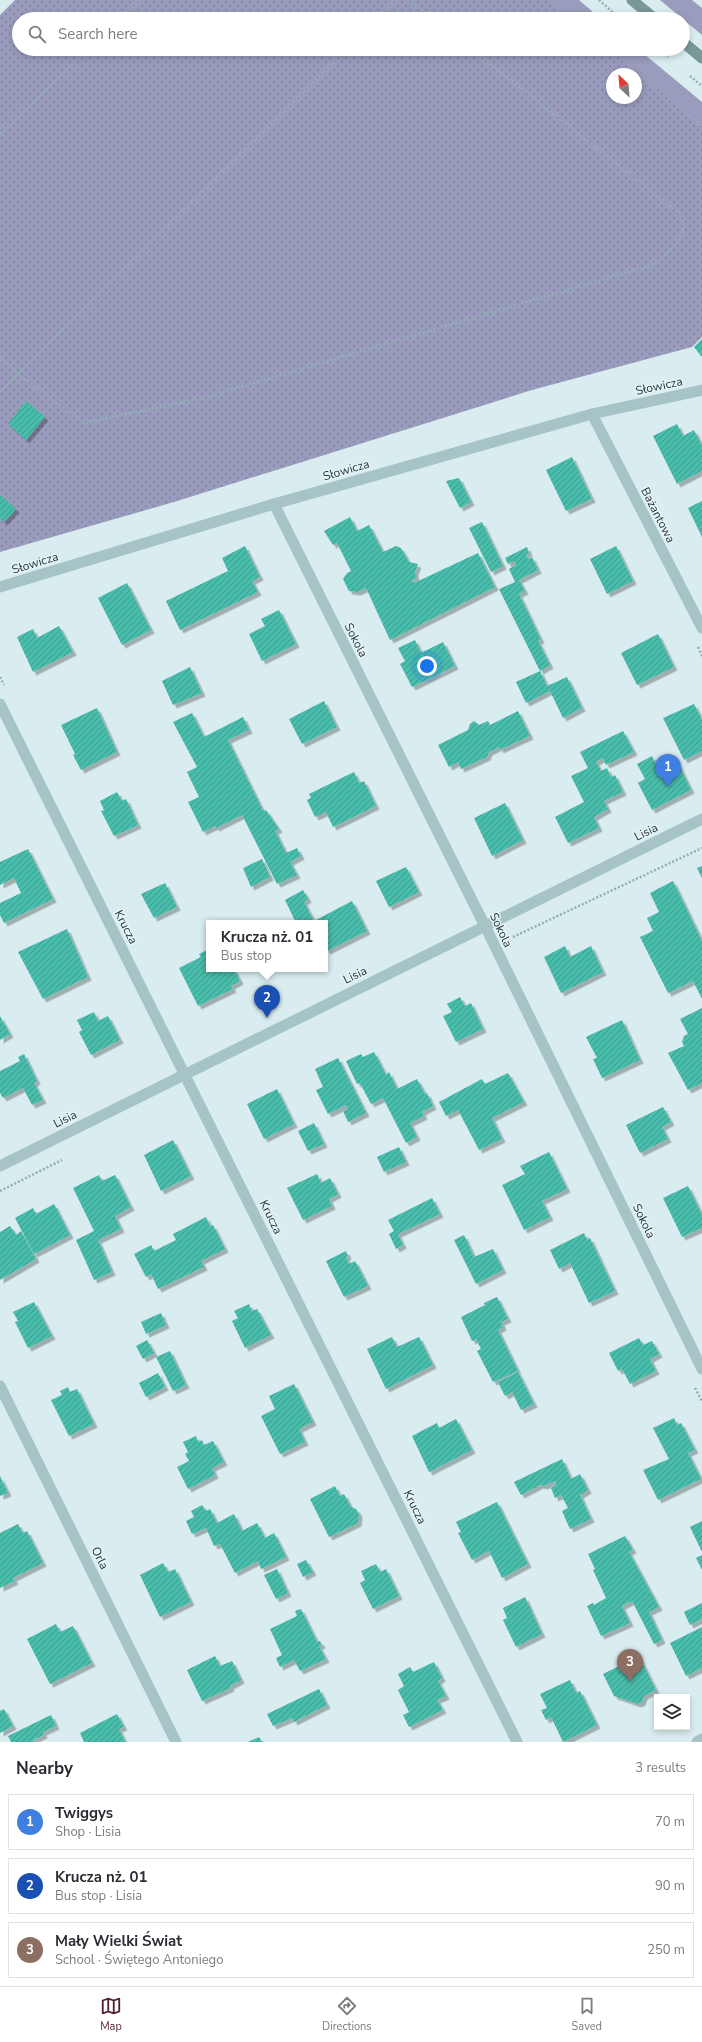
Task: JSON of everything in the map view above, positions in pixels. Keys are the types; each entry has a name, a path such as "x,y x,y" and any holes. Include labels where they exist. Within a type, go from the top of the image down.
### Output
{"main road":[{"path":"632,0 647,12"},
{"path":"690,48 702,58"}],"street":[{"name":"Słowicza","path":"0,587 274,504 592,414 702,390"},
{"name":"Bażantowa","path":"592,414 702,628"},
{"name":"Sokola","path":"274,504 485,926 702,1369"},
{"name":"Krucza","path":"0,704 517,1742"},
{"name":"Lisia","path":"0,1166 702,819"},
{"name":"Orla","path":"0,1386 176,1742"},
{"path":"697,1742 702,1740"}],"path":[{"path":"128,12 141,0"},
{"path":"385,12 397,0"},
{"path":"408,0 423,12"},
{"path":"598,0 613,12"},
{"path":"0,134 82,56"},
{"path":"0,392 340,56"},
{"path":"0,358 18,374 84,423 203,398 652,265 667,254 678,240 683,226 679,213 480,56"}],"shaded area":[{"path":"15,0 548,0 563,12 12,12 12,56 617,56 631,68 606,68 606,104 642,104 642,77 702,126 702,337 692,347 532,390 174,502 0,552 0,15"},
{"path":"547,0 579,0 593,12 562,12"},
{"path":"660,0 692,0 702,8 702,35 690,25 690,12 674,12"},
{"path":"616,56 646,56 702,102 702,126 642,77 642,68 630,68"}],"building":[{"path":"702,339 702,356 701,356 694,347"},
{"path":"26,401 45,417 26,440 8,424"},
{"path":"677,424 683,436 694,430 702,446 702,471 677,484 653,436"},
{"path":"572,457 592,499 566,511 546,470"},
{"path":"459,478 471,502 460,508 446,481"},
{"path":"0,495 16,509 4,522 0,518"},
{"path":"702,501 702,537 688,508"},
{"path":"350,517 357,531 369,525 383,552 396,546 401,548 409,562 418,564 415,572 416,578 412,580 414,583 478,553 495,587 390,640 366,588 357,592 349,591 343,579 347,573 351,571 337,543 333,545 324,531"},
{"path":"482,522 503,566 491,572 469,528"},
{"path":"245,546 260,577 252,581 258,592 180,630 166,601 228,571 222,558"},
{"path":"616,546 633,581 607,594 590,559"},
{"path":"527,547 529,553 526,554 528,559 532,557 538,570 519,580 525,591 519,594 541,640 538,641 550,665 540,671 499,589 515,582 509,569 516,565 514,561 508,564 505,558"},
{"path":"127,583 151,630 122,645 98,598"},
{"path":"279,610 296,644 262,661 249,634 265,626 261,619"},
{"path":"59,626 73,652 33,672 17,637 33,629 37,638"},
{"path":"658,634 674,667 637,685 621,653"},
{"path":"415,640 421,653 443,642 455,666 412,687 400,664 405,661 398,648"},
{"path":"190,667 202,693 173,705 162,681"},
{"path":"540,671 547,686 567,677 582,708 563,718 550,691 526,703 516,682"},
{"path":"324,701 337,727 302,744 289,719"},
{"path":"694,704 702,720 702,751 684,760 663,718"},
{"path":"97,708 117,752 81,770 73,755 75,754 61,725"},
{"path":"518,711 530,736 500,750 499,747 489,752 487,757 461,769 458,762 449,767 438,745 468,730 470,724 474,721 479,725 488,721 490,725"},
{"path":"192,713 204,737 243,717 249,730 228,740 262,809 264,811 266,810 279,829 275,831 286,853 297,848 301,856 290,862 297,875 277,884 242,815 216,828 215,826 203,832 188,802 199,797 187,772 197,767 173,722"},
{"path":"623,731 634,752 606,765 603,758 596,762 601,771 607,768 611,777 615,775 623,792 604,801 608,809 594,817 599,828 568,843 555,817 584,802 571,776 588,768 580,752"},
{"path":"652,756 659,772 678,763 691,790 652,810 638,783 645,779 637,764"},
{"path":"354,772 359,783 364,781 376,806 333,827 326,812 315,817 307,800 311,798 309,794"},
{"path":"117,792 122,801 126,799 138,825 114,836 101,811 104,810 100,801"},
{"path":"505,803 523,840 492,856 474,818"},
{"path":"28,849 53,899 4,923 0,915 0,903 21,893 14,878 0,885 0,862"},
{"path":"262,859 270,877 251,887 243,868"},
{"path":"702,866 702,878 697,868"},
{"path":"406,867 419,892 389,907 376,881"},
{"path":"673,881 702,941 702,999 693,981 668,993 640,937 653,931 647,918 659,912 650,893"},
{"path":"165,883 177,907 154,918 141,894"},
{"path":"303,890 308,899 304,902 313,920 295,920 285,900"},
{"path":"352,901 367,931 328,950 328,920 316,920"},
{"path":"67,929 88,977 43,999 18,952"},
{"path":"565,946 570,957 591,946 603,972 561,993 544,957"},
{"path":"206,950 206,972 236,972 240,981 231,986 233,989 198,1006 179,968 201,957 199,954"},
{"path":"460,997 465,1006 471,1003 483,1029 456,1042 443,1016 452,1012 447,1004"},
{"path":"702,1008 702,1083 688,1090 668,1053 684,1046 682,1042 684,1036 688,1034 680,1019"},
{"path":"94,1012 98,1021 108,1016 120,1040 91,1055 79,1032 82,1030 77,1020"},
{"path":"0,1016 10,1034 0,1040"},
{"path":"622,1020 640,1060 602,1078 593,1059 597,1058 586,1037"},
{"path":"374,1052 386,1075 389,1072 397,1089 417,1079 425,1094 427,1093 433,1106 422,1112 424,1116 410,1123 417,1137 406,1143 383,1098 371,1104 360,1083 357,1084 346,1061 361,1054 363,1057"},
{"path":"24,1054 37,1081 34,1083 43,1100 32,1105 23,1088 3,1098 0,1093 0,1071 20,1061 18,1057"},
{"path":"338,1058 366,1113 348,1122 343,1111 348,1109 346,1105 328,1114 316,1090 323,1087 315,1069"},
{"path":"508,1073 524,1102 492,1118 502,1139 479,1150 458,1110 446,1116 439,1102 482,1079 485,1084"},
{"path":"277,1089 294,1124 264,1139 247,1104"},
{"path":"663,1107 671,1122 662,1127 668,1139 640,1153 626,1125"},
{"path":"314,1123 324,1144 308,1151 298,1131"},
{"path":"173,1140 191,1176 161,1191 144,1155"},
{"path":"399,1147 406,1162 384,1172 377,1157"},
{"path":"549,1152 567,1189 542,1201 550,1217 524,1230 502,1185 525,1174 520,1166"},
{"path":"317,1174 321,1183 330,1178 338,1194 329,1199 332,1206 303,1220 287,1188"},
{"path":"99,1175 102,1181 115,1175 131,1207 115,1216 121,1229 98,1240 112,1272 94,1280 76,1240 94,1231 73,1188"},
{"path":"688,1186 702,1215 702,1228 682,1237 663,1198"},
{"path":"432,1198 440,1214 398,1234 403,1245 396,1249 389,1234 394,1231 388,1220"},
{"path":"54,1204 70,1235 34,1254 15,1218 33,1208 36,1214"},
{"path":"206,1217 210,1226 213,1225 225,1249 201,1261 204,1267 158,1289 151,1274 146,1277 134,1254 151,1245 154,1251 176,1240 173,1234"},
{"path":"10,1226 16,1235 21,1231 36,1259 0,1280 0,1232"},
{"path":"584,1233 587,1240 590,1238 615,1291 589,1303 570,1263 559,1269 550,1250"},
{"path":"464,1235 474,1257 493,1249 503,1270 476,1284 454,1240"},
{"path":"346,1251 348,1256 346,1257 349,1264 355,1261 368,1286 344,1297 326,1261"},
{"path":"497,1297 508,1319 501,1322 503,1327 498,1330 518,1371 493,1382 477,1351 481,1349 476,1339 472,1341 461,1317"},
{"path":"34,1302 52,1336 28,1348 15,1322 18,1321 13,1312"},
{"path":"249,1304 252,1311 257,1309 271,1335 245,1348 232,1321 238,1318 234,1311"},
{"path":"161,1313 166,1325 146,1334 141,1322"},
{"path":"392,1337 397,1347 419,1337 433,1365 386,1389 367,1349"},
{"path":"639,1338 643,1345 652,1341 659,1354 650,1359 656,1371 630,1384 622,1369 618,1371 609,1353"},
{"path":"147,1340 154,1353 143,1359 136,1346"},
{"path":"170,1351 186,1385 173,1391 156,1357"},
{"path":"518,1372 534,1404 521,1410 512,1392 505,1396 498,1382"},
{"path":"158,1373 165,1387 146,1397 139,1383"},
{"path":"294,1384 313,1422 299,1429 305,1442 280,1454 261,1416 275,1409 269,1396"},
{"path":"68,1387 70,1392 77,1389 94,1424 69,1436 51,1400 62,1395 60,1391"},
{"path":"674,1418 677,1425 681,1423 695,1450 688,1453 701,1479 658,1500 643,1470 669,1459 653,1428"},
{"path":"456,1419 472,1450 429,1472 412,1436 437,1423 439,1428"},
{"path":"196,1436 198,1442 202,1440 204,1445 213,1441 224,1462 212,1468 215,1475 188,1489 177,1467 189,1461 185,1454 188,1452 183,1442"},
{"path":"562,1459 571,1479 580,1474 588,1490 580,1495 591,1519 570,1529 562,1511 568,1508 561,1495 555,1498 551,1488 556,1485 555,1481 544,1486 540,1485 521,1495 514,1482"},
{"path":"0,1476 8,1493 0,1496"},
{"path":"335,1486 340,1496 344,1494 351,1507 356,1509 359,1514 358,1523 329,1537 310,1499"},
{"path":"497,1502 528,1564 502,1578 489,1551 472,1560 458,1533 461,1532 456,1522"},
{"path":"202,1505 206,1511 210,1509 217,1523 234,1514 242,1531 257,1523 265,1538 274,1533 286,1557 261,1569 258,1561 235,1573 220,1544 214,1546 206,1528 192,1534 186,1521 194,1517 191,1511"},
{"path":"702,1521 702,1552 690,1527"},
{"path":"18,1524 23,1533 27,1531 43,1563 13,1578 15,1581 0,1588 0,1533"},
{"path":"625,1536 633,1550 629,1552 659,1607 649,1612 662,1640 654,1644 632,1601 622,1606 630,1623 601,1636 587,1606 593,1603 594,1605 606,1598 593,1570 595,1569 588,1554"},
{"path":"702,1555 702,1570 696,1558"},
{"path":"306,1560 313,1572 303,1577 297,1564"},
{"path":"163,1563 168,1572 175,1569 191,1602 160,1617 140,1575"},
{"path":"376,1564 380,1572 386,1569 399,1596 373,1609 360,1583 365,1580 361,1571"},
{"path":"277,1569 288,1593 276,1599 264,1575"},
{"path":"525,1597 542,1634 516,1647 503,1620 507,1618 503,1608"},
{"path":"702,1603 702,1619 690,1625 684,1612"},
{"path":"301,1609 317,1642 320,1641 322,1645 319,1646 326,1659 300,1671 294,1660 280,1667 276,1658 282,1655 270,1629 297,1616 295,1611"},
{"path":"56,1624 60,1632 73,1626 92,1663 50,1684 27,1639"},
{"path":"702,1627 702,1668 686,1676 670,1643"},
{"path":"215,1656 220,1666 232,1661 241,1680 230,1686 231,1688 202,1701 187,1670"},
{"path":"639,1656 656,1690 644,1696 642,1702 638,1704 614,1696 603,1674"},
{"path":"434,1662 442,1678 438,1681 446,1696 437,1700 443,1710 409,1727 403,1715 409,1712 398,1690 404,1686 398,1674 410,1667 413,1672"},
{"path":"570,1680 576,1693 580,1691 597,1725 563,1742 551,1717 546,1720 541,1710 547,1708 540,1694"},
{"path":"319,1689 327,1705 294,1722 292,1718 273,1726 267,1714"},
{"path":"4,1709 13,1726 0,1733 0,1711"},
{"path":"117,1714 124,1727 119,1729 125,1742 84,1742 80,1733"},
{"path":"51,1715 56,1726 43,1732 44,1735 33,1740 34,1742 11,1742 8,1736"},
{"path":"259,1737 262,1742 248,1742"}],"place":[{"name":"Twiggys","path":"668,787"},
{"name":"Krucza nż. 01","path":"267,1018"},
{"name":"Mały Wielki Świat","path":"630,1682"}]}
